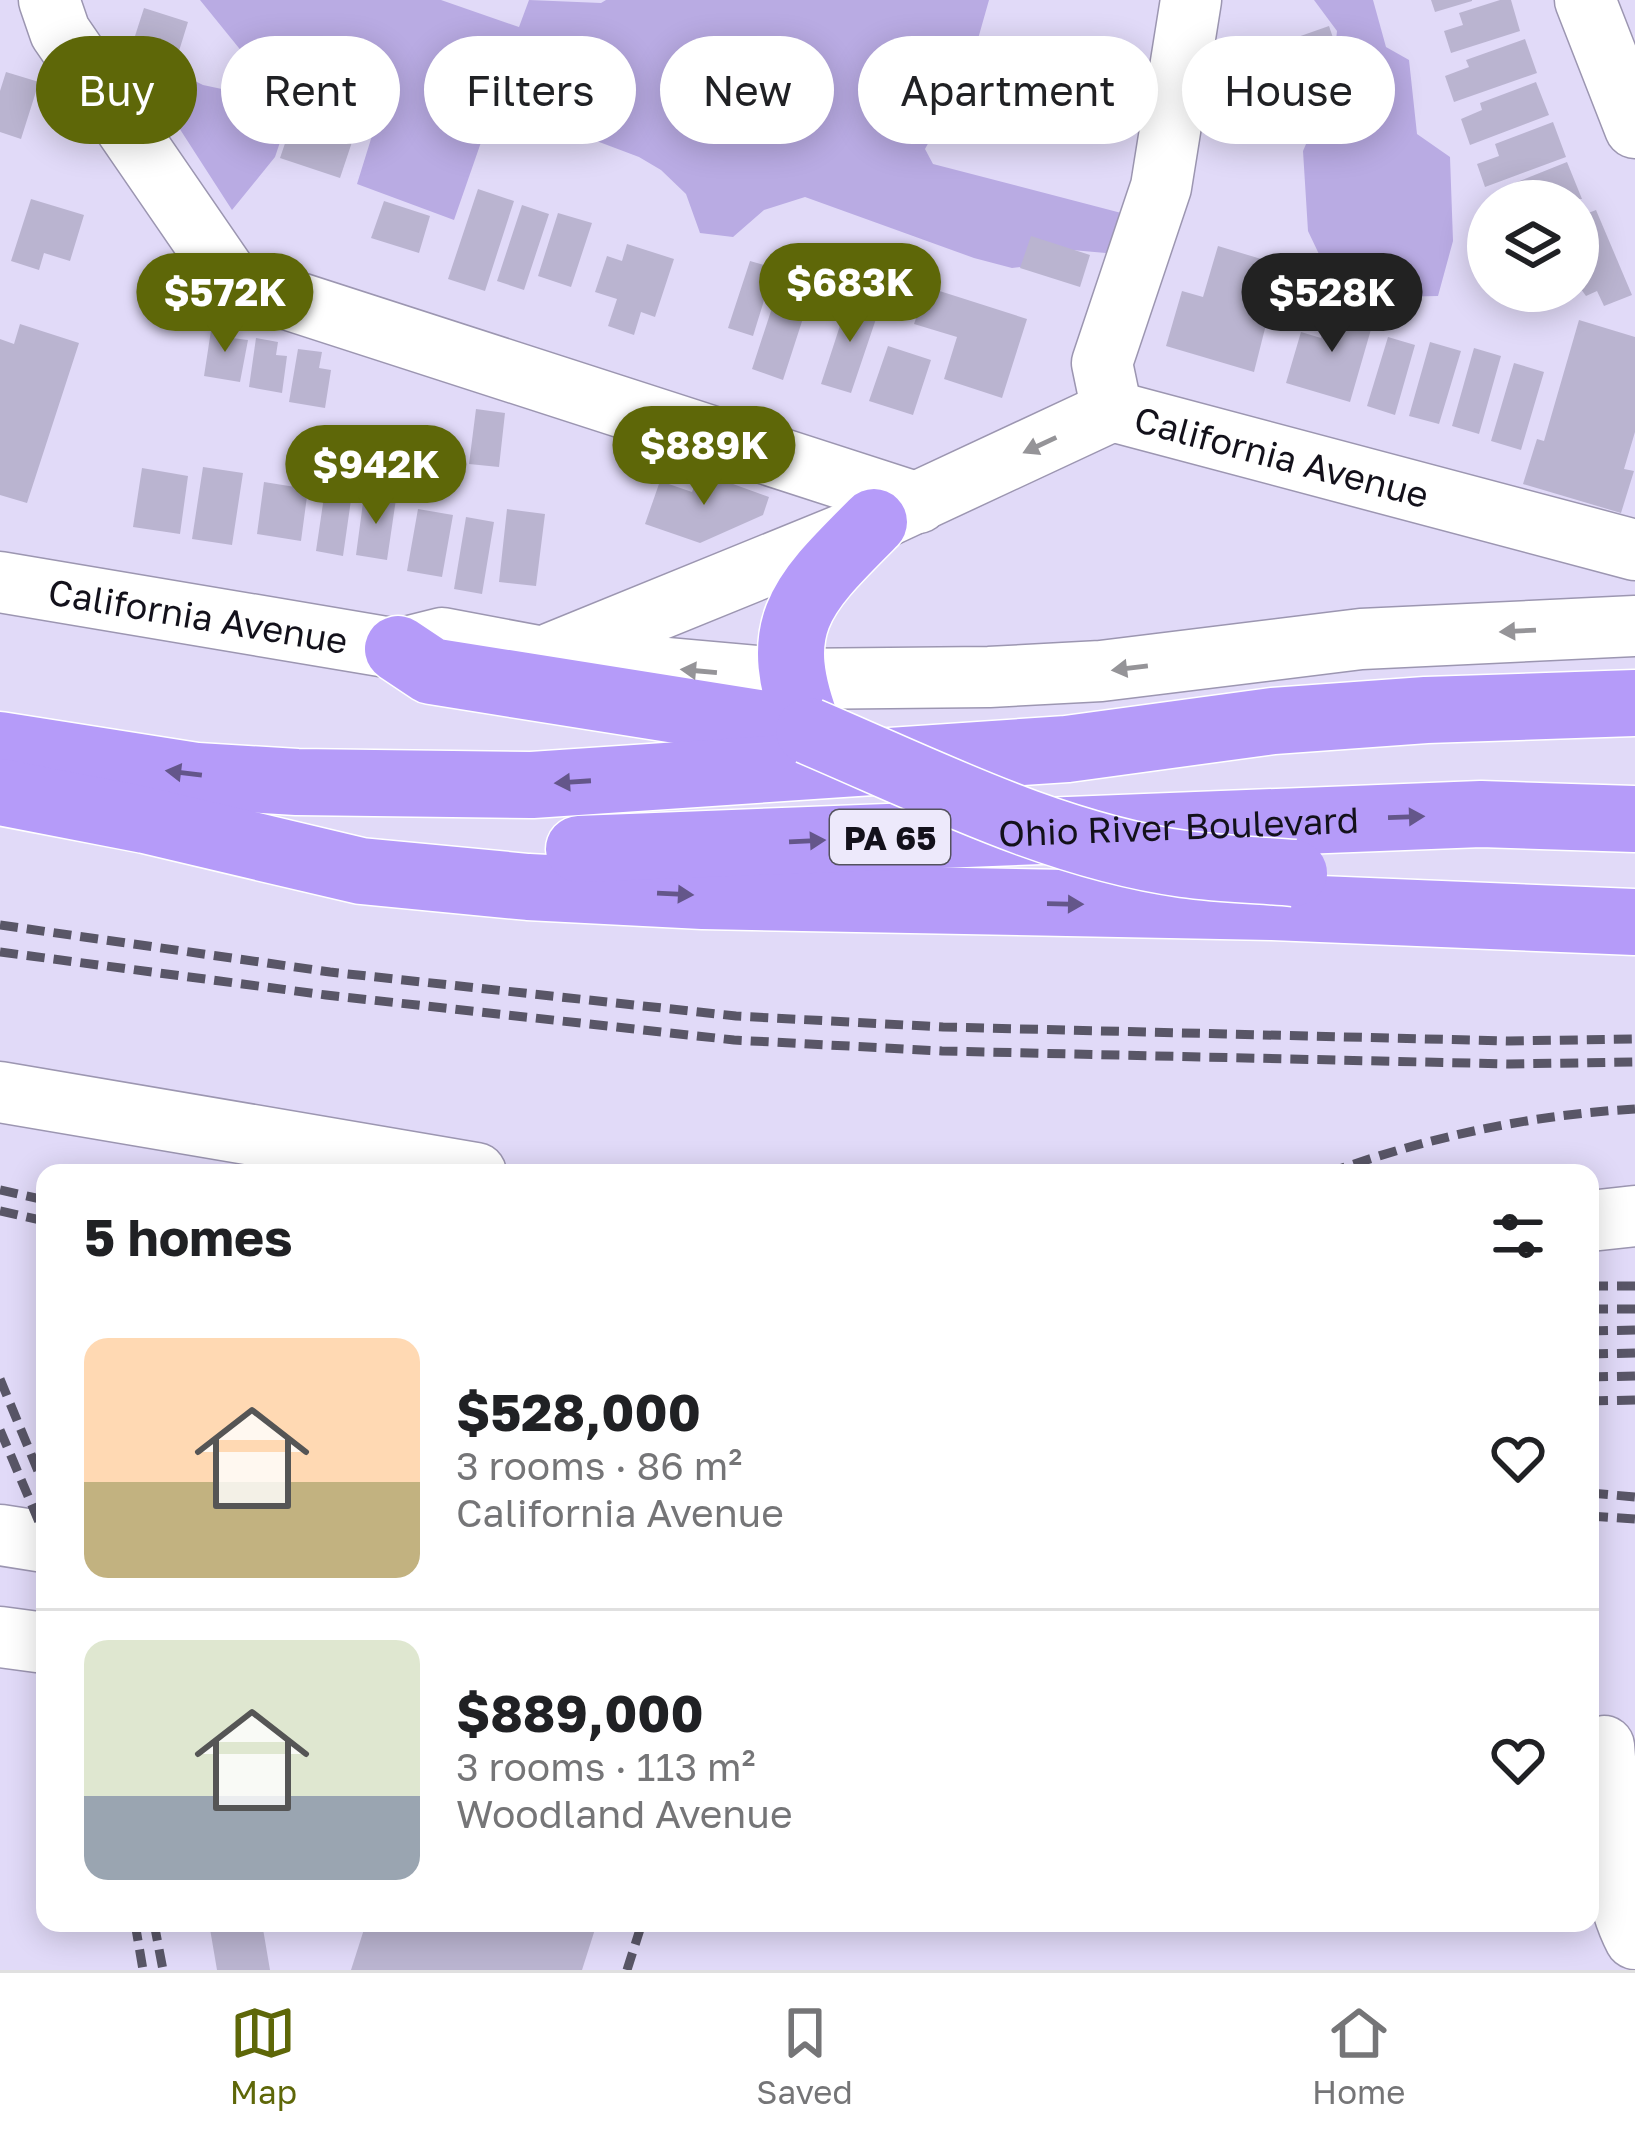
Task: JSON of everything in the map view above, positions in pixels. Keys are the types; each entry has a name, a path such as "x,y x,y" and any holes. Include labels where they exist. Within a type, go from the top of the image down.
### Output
{"highway":[{"path":"794,711 790,645 796,614 820,576 896,512"},
{"path":"398,649 431,671 794,711 975,802 1090,842 1181,863 1635,887"},
{"path":"1067,749 1273,721 1635,703"},
{"name":"PA 65","path":"0,745 197,776 511,785 1286,739 1635,738"},
{"name":"PA 65","path":"0,792 145,820"},
{"name":"Ohio River Boulevard","path":"145,820 262,835 391,843 629,850 1438,815 1635,819"},
{"path":"145,820 362,871 528,886 703,896 1271,907 1635,922"}],"street":[{"path":"1112,411 1102,363 1161,187 1191,0"},
{"path":"1585,0 1635,128"},
{"path":"0,17 56,18 231,281 896,512"},
{"name":"California Avenue","path":"543,657 896,512 1112,411 1635,550"},
{"name":"California Avenue","path":"0,582 398,649 442,638 794,711 989,677 1101,671 1361,639 1635,626"},
{"path":"0,1092 423,1164"},
{"path":"1599,1220 1635,1216"},
{"path":"0,1535 36,1541"},
{"path":"0,1637 36,1642"},
{"path":"1605,1745 1623,1948"}],"shaded area":[{"path":"200,0 441,0 519,27 529,0 989,0 979,36 858,36 858,144 928,144 925,149 933,164 1129,215 1117,254 1072,250 1039,265 1012,268 805,197 764,210 733,237 700,233 686,194 661,170 604,144 636,144 636,36 424,36 424,144 480,144 454,220 357,184 369,144 400,144 400,36 229,36"},
{"path":"1314,0 1373,0 1383,36 1336,36"},
{"path":"1395,52 1409,60 1417,134 1450,157 1453,241 1438,296 1393,297 1327,271 1308,231 1306,144 1395,144"},
{"path":"197,82 221,89 221,144 279,144 275,157 232,210 189,144 197,144"}],"building":[{"path":"1431,0 1472,0 1472,1 1435,12"},
{"path":"1511,0 1520,31 1451,53 1444,31 1463,25 1459,13"},
{"path":"144,8 188,22 184,36 135,36"},
{"path":"1329,26 1332,36 1301,36"},
{"path":"1525,39 1537,73 1454,102 1445,76 1469,67 1466,60"},
{"path":"6,72 36,81 21,139 0,132 0,91"},
{"path":"1536,82 1549,115 1470,145 1461,119 1482,110 1480,103"},
{"path":"1553,122 1566,157 1504,180 1483,180 1477,164 1499,156 1495,144"},
{"path":"285,144 351,144 340,178 280,158"},
{"path":"1567,162 1574,180 1522,180"},
{"path":"478,189 514,201 485,291 448,279"},
{"path":"31,199 84,215 70,261 44,253 39,270 11,261"},
{"path":"384,201 430,216 419,253 371,238"},
{"path":"522,205 549,214 524,290 497,281"},
{"path":"558,213 592,223 571,287 538,276"},
{"path":"1599,217 1632,295 1604,306 1599,295"},
{"path":"1031,236 1090,255 1080,287 1020,268"},
{"path":"627,244 674,259 655,317 641,312 634,335 608,326 617,299 595,292 607,256 622,261"},
{"path":"1218,246 1281,265 1254,372 1166,346 1182,291 1203,297"},
{"path":"750,261 774,268 753,336 728,328"},
{"path":"786,265 817,275 783,380 752,369"},
{"path":"927,287 1027,319 1002,398 944,379 957,337 914,324"},
{"path":"849,298 880,307 851,393 821,384"},
{"path":"1330,306 1374,319 1350,402 1286,383 1301,332 1321,338"},
{"path":"1579,320 1635,337 1635,432 1624,469 1634,471 1621,513 1523,484 1537,439 1544,441"},
{"path":"20,324 79,343 27,503 0,495 0,339 14,344"},
{"path":"212,324 234,328 232,338 248,340 240,382 204,376"},
{"path":"1388,337 1415,345 1395,415 1367,406"},
{"path":"256,338 278,342 276,355 287,356 282,393 249,387"},
{"path":"1430,342 1461,351 1439,424 1409,416"},
{"path":"888,346 931,360 913,415 869,401"},
{"path":"1474,348 1501,356 1479,434 1452,426"},
{"path":"298,349 322,352 319,368 331,370 325,408 289,402"},
{"path":"1514,363 1544,372 1521,450 1491,441"},
{"path":"476,409 505,413 499,467 469,464"},
{"path":"203,467 243,473 232,545 192,539"},
{"path":"142,468 188,476 180,534 133,527"},
{"path":"700,472 769,497 763,515 700,543 645,524 660,481 692,492"},
{"path":"264,482 308,489 301,541 257,534"},
{"path":"326,483 353,486 343,556 316,551"},
{"path":"364,495 396,499 387,560 356,555"},
{"path":"418,509 453,515 442,577 407,571"},
{"path":"507,509 545,514 536,586 499,582"},
{"path":"466,517 494,522 482,594 454,589"},
{"path":"211,1932 264,1932 270,1970 217,1970"},
{"path":"363,1932 594,1932 582,1970 351,1970"}],"railway":[{"path":"0,925 330,972 736,1016 943,1027 1509,1041 1635,1039"},
{"path":"0,952 326,995 734,1040 942,1051 1509,1064 1635,1062"},
{"path":"1356,1164 1480,1130 1635,1109"},
{"path":"0,1190 36,1198"},
{"path":"0,1211 36,1219"},
{"path":"1599,1286 1635,1286"},
{"path":"1599,1309 1635,1309"},
{"path":"1599,1331 1635,1330"},
{"path":"1599,1354 1635,1353"},
{"path":"1599,1377 1635,1376"},
{"path":"0,1379 36,1466"},
{"path":"1599,1401 1635,1400"},
{"path":"0,1430 36,1515"},
{"path":"1599,1494 1635,1497"},
{"path":"1599,1517 1635,1519"},
{"path":"137,1932 143,1970"},
{"path":"156,1932 163,1970"},
{"path":"627,1970 639,1932"}]}
